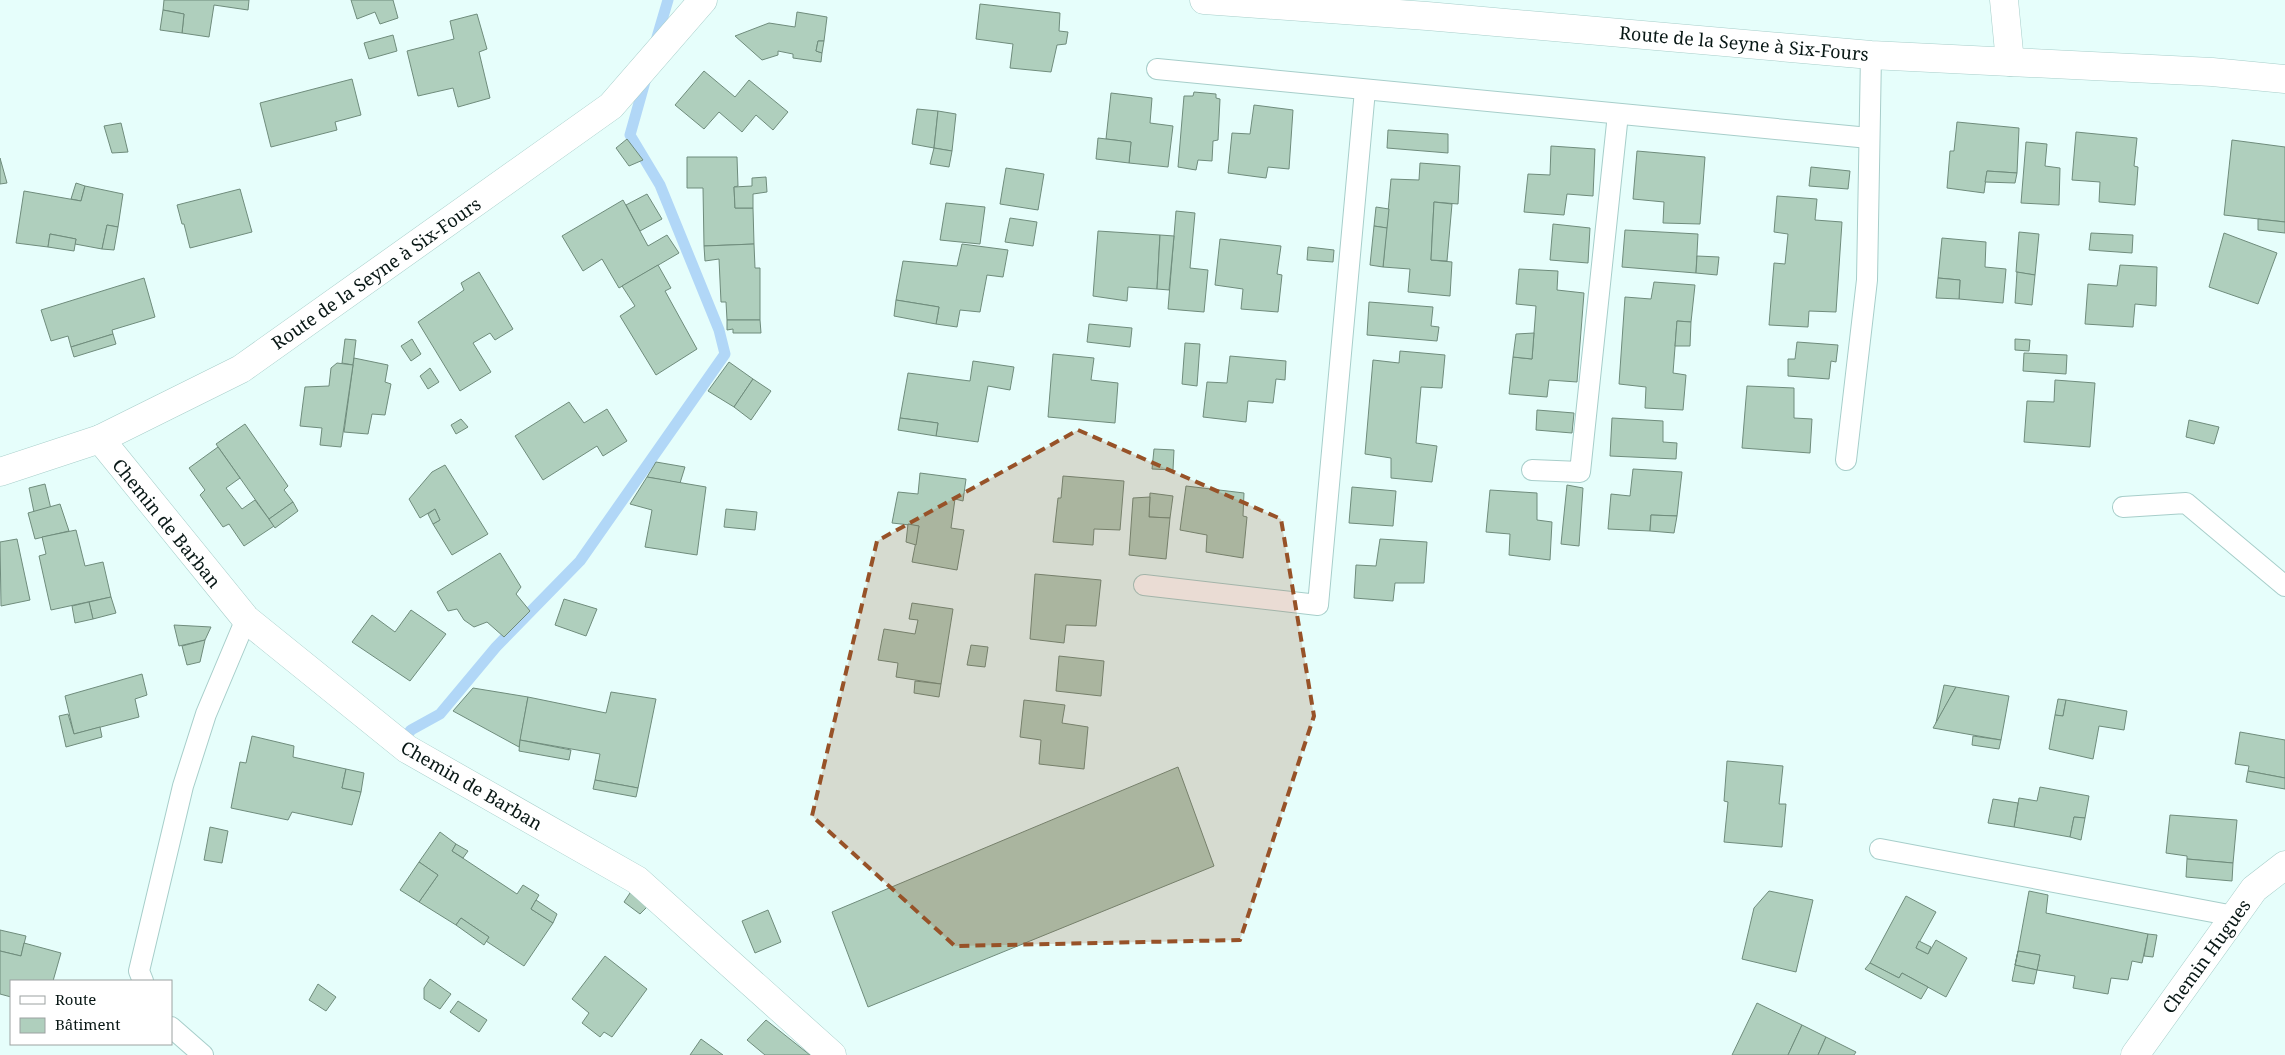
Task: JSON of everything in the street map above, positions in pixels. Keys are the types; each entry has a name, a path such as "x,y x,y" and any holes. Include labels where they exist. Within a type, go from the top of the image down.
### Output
{"street":[{"name":"Route de la Seyne à Six-Fours","path":"0,472 100,440 240,369 611,106 703,0"},
{"name":"Route de la Seyne à Six-Fours","path":"1204,0 1427,8 1870,55 2212,72 2285,79"},
{"path":"2004,0 2010,62"},
{"name":"Chemin de Barban","path":"100,440 246,619 407,749 637,880 832,1055"},
{"name":"Chemin Hugues","path":"2135,1055 2254,888 2285,865"}],"lane":[{"path":"1846,460 1867,280 1870,55"},
{"path":"1157,69 1869,138"},
{"path":"1144,585 1318,605 1365,90"},
{"path":"1532,470 1580,472 1618,114"},
{"path":"2123,507 2186,503 2285,586"},
{"path":"143,980 140,971 183,786 206,714 246,619"},
{"path":"1880,848 2234,916"},
{"path":"172,1029 203,1055"}],"highlighted area":[{"path":"1078,430 1281,519 1314,716 1240,940 955,946 812,816 877,541"}],"building":[{"path":"164,0 249,0 248,10 214,5 209,37 182,33 184,14 163,10"},
{"path":"351,0 393,0 398,18 380,24 375,12 357,19"},
{"path":"980,4 1060,13 1059,31 1068,32 1066,44 1057,45 1051,72 1010,68 1013,44 976,39"},
{"path":"163,10 184,14 182,33 160,30"},
{"path":"797,12 827,17 824,41 818,41 816,51 822,53 821,62 793,58 793,54 778,51 778,55 762,60 735,36 769,23 795,27"},
{"path":"477,14 487,49 479,52 490,98 458,107 453,88 418,96 407,51 454,39 450,21"},
{"path":"393,35 397,51 369,59 364,43"},
{"path":"818,41 824,41 822,53 816,51"},
{"path":"704,71 735,97 749,80 788,112 773,130 756,115 742,132 719,112 704,129 675,105"},
{"path":"352,79 361,115 335,122 337,130 271,147 260,103"},
{"path":"1194,92 1216,94 1216,98 1220,99 1218,140 1213,141 1212,161 1198,160 1196,170 1178,167 1184,96 1193,96"},
{"path":"1111,93 1152,98 1150,123 1173,126 1168,167 1129,163 1131,142 1106,139"},
{"path":"1254,105 1293,110 1289,169 1268,167 1266,178 1228,173 1232,133 1250,134"},
{"path":"917,109 938,111 934,148 912,144"},
{"path":"938,111 956,114 952,151 934,148"},
{"path":"1957,122 2019,128 2017,173 1987,171 1984,193 1947,188 1950,151 1954,151"},
{"path":"121,123 128,152 112,153 104,126"},
{"path":"1388,130 1448,134 1448,153 1387,148"},
{"path":"2076,132 2137,138 2134,166 2138,167 2135,205 2099,202 2100,182 2072,180"},
{"path":"1098,138 1131,142 1129,163 1096,159"},
{"path":"627,139 643,160 629,166 616,148"},
{"path":"2232,140 2285,147 2285,222 2224,215"},
{"path":"2026,142 2047,144 2045,166 2060,168 2059,205 2021,203"},
{"path":"1551,146 1595,149 1593,196 1567,194 1564,215 1524,212 1528,174 1550,175"},
{"path":"934,148 952,151 949,167 930,164"},
{"path":"1637,151 1705,157 1700,224 1663,223 1664,202 1633,199"},
{"path":"687,157 737,157 738,186 734,187 735,208 753,208 754,244 704,246 703,188 687,188"},
{"path":"0,158 7,183 0,184"},
{"path":"1420,163 1460,166 1458,204 1434,202 1431,260 1452,262 1450,296 1408,292 1410,269 1383,267 1391,179 1419,180"},
{"path":"1811,167 1850,171 1848,189 1809,186"},
{"path":"1006,168 1044,174 1038,210 1000,204"},
{"path":"1987,171 2017,173 2015,183 1985,182"},
{"path":"766,177 767,192 753,194 753,208 735,208 734,187 752,186 752,178"},
{"path":"76,183 85,186 81,201 71,199"},
{"path":"85,186 123,194 118,227 107,225 102,249 75,244 76,239 50,234 48,247 16,243 24,191 81,201"},
{"path":"240,189 252,232 190,248 177,205"},
{"path":"647,194 662,219 640,231 626,205"},
{"path":"1777,196 1817,199 1815,220 1842,222 1836,312 1809,311 1808,327 1769,325 1774,263 1785,264 1788,234 1774,232"},
{"path":"623,200 648,246 667,235 679,253 619,288 602,259 583,271 562,236"},
{"path":"1434,202 1452,204 1447,261 1431,260"},
{"path":"946,203 985,207 980,244 940,240"},
{"path":"1376,207 1389,209 1387,228 1374,226"},
{"path":"1176,211 1195,213 1190,268 1208,270 1204,312 1168,309"},
{"path":"1010,218 1037,222 1033,246 1005,242"},
{"path":"2258,219 2285,222 2285,233 2258,230"},
{"path":"1553,224 1590,228 1588,263 1550,260"},
{"path":"107,225 118,227 114,250 102,249"},
{"path":"1374,226 1387,228 1383,267 1370,265"},
{"path":"1625,230 1698,234 1696,273 1622,267"},
{"path":"1098,231 1160,235 1157,289 1128,287 1127,301 1093,296"},
{"path":"2019,232 2039,234 2035,275 2016,272"},
{"path":"2091,233 2133,235 2132,253 2089,250"},
{"path":"2224,233 2277,253 2258,304 2209,287"},
{"path":"50,234 76,239 74,251 48,247"},
{"path":"1160,235 1174,236 1169,290 1157,289"},
{"path":"1942,238 1986,242 1985,267 2006,269 2003,303 1959,299 1960,280 1938,278"},
{"path":"1220,239 1281,246 1277,274 1282,275 1278,312 1241,309 1243,289 1215,285"},
{"path":"754,244 755,268 760,268 760,320 727,320 726,302 721,302 719,259 705,261 704,246"},
{"path":"962,244 1008,250 1003,277 987,275 980,312 960,310 957,327 936,324 939,307 896,300 903,261 957,266"},
{"path":"1308,247 1334,250 1333,262 1307,260"},
{"path":"1697,256 1719,257 1717,275 1696,273"},
{"path":"658,265 671,288 665,291 697,349 656,375 620,316 635,306 622,286"},
{"path":"2120,265 2157,267 2156,306 2135,304 2133,327 2085,324 2088,284 2117,286"},
{"path":"1519,269 1558,271 1557,290 1584,293 1577,382 1549,380 1547,397 1509,394 1513,357 1532,359 1536,306 1516,304"},
{"path":"479,272 513,329 495,340 490,333 473,343 491,372 460,391 418,322 464,290 461,283"},
{"path":"2017,272 2035,275 2032,305 2015,303"},
{"path":"144,278 155,317 112,330 113,334 71,347 68,336 51,341 41,310"},
{"path":"1938,278 1960,280 1959,299 1936,298"},
{"path":"1654,282 1695,285 1691,322 1677,321 1673,373 1686,375 1683,410 1645,408 1646,387 1619,384 1625,297 1651,299"},
{"path":"896,300 939,307 936,324 894,316"},
{"path":"1369,302 1433,307 1431,326 1439,327 1437,341 1367,335"},
{"path":"727,320 760,320 761,333 733,333 733,329 727,330"},
{"path":"1677,321 1691,322 1690,346 1675,346"},
{"path":"1089,324 1132,328 1130,347 1087,342"},
{"path":"1534,333 1532,359 1513,357 1516,334"},
{"path":"113,334 116,344 74,357 71,347"},
{"path":"345,339 356,340 353,365 342,363"},
{"path":"412,339 421,354 411,361 401,346"},
{"path":"2015,339 2030,340 2029,351 2015,350"},
{"path":"1797,342 1838,345 1836,362 1831,361 1829,379 1788,376 1788,359 1795,359"},
{"path":"1185,343 1200,344 1197,386 1182,384"},
{"path":"1400,351 1445,355 1442,388 1421,387 1416,443 1437,446 1432,482 1391,478 1391,458 1365,454 1373,360 1399,363"},
{"path":"2024,353 2067,355 2066,374 2023,371"},
{"path":"1053,354 1094,358 1091,380 1118,383 1115,423 1048,417"},
{"path":"1230,356 1286,361 1285,380 1276,379 1273,403 1248,401 1246,422 1203,417 1207,382 1227,383"},
{"path":"354,358 388,365 385,382 391,384 385,415 372,414 368,434 344,432"},
{"path":"973,361 1014,367 1010,390 988,386 978,442 936,436 938,423 900,418 908,373 970,381"},
{"path":"729,362 753,379 734,407 708,391"},
{"path":"337,363 353,365 341,447 320,445 322,428 300,426 305,387 329,386 331,368"},
{"path":"430,368 439,382 428,389 420,376"},
{"path":"753,379 771,391 751,420 734,407"},
{"path":"2055,380 2095,383 2090,447 2024,442 2027,401 2054,402"},
{"path":"1747,386 1794,388 1794,418 1812,419 1810,453 1742,448"},
{"path":"569,402 584,423 607,409 627,441 603,456 597,446 543,480 515,436"},
{"path":"1537,410 1574,413 1572,433 1536,430"},
{"path":"900,418 938,423 936,436 898,430"},
{"path":"1612,418 1663,421 1663,442 1677,443 1676,459 1610,456"},
{"path":"461,419 468,427 456,434 451,425"},
{"path":"2189,420 2219,427 2214,444 2186,437"},
{"path":"245,424 288,486 284,490 293,502 269,519 216,444"},
{"path":"218,447 240,478 226,488 242,509 255,500 274,526 244,546 229,524 223,527 200,495 205,490 189,468"},
{"path":"1154,449 1174,450 1173,470 1152,469"},
{"path":"656,462 685,467 680,483 647,477"},
{"path":"445,465 488,534 452,555 433,524 440,520 435,509 420,518 409,499 432,472"},
{"path":"1633,469 1682,472 1677,516 1651,515 1650,531 1608,529 1611,494 1630,496"},
{"path":"920,473 966,479 963,501 955,499 951,528 964,530 957,570 912,562 919,526 892,523 898,492 918,494"},
{"path":"1063,476 1124,481 1120,530 1094,529 1093,545 1053,542 1058,498 1061,498"},
{"path":"647,477 706,487 697,555 645,547 652,510 630,504"},
{"path":"45,484 51,509 34,512 29,488"},
{"path":"1567,485 1583,488 1579,546 1561,544"},
{"path":"1186,486 1244,493 1243,516 1247,517 1243,558 1206,552 1207,535 1180,530"},
{"path":"1352,487 1396,491 1393,526 1349,523"},
{"path":"1490,490 1537,493 1537,520 1552,522 1550,560 1509,555 1510,534 1486,532"},
{"path":"1150,493 1173,496 1170,518 1149,517"},
{"path":"1150,497 1149,517 1170,518 1166,559 1129,555 1133,498"},
{"path":"293,502 298,511 275,528 269,519"},
{"path":"60,504 69,531 35,539 28,513"},
{"path":"435,509 440,520 433,524 428,514"},
{"path":"726,509 757,512 755,530 724,527"},
{"path":"1651,515 1677,516 1674,533 1650,531"},
{"path":"908,524 919,526 916,545 906,542"},
{"path":"76,530 85,566 103,562 111,597 51,610 39,556 46,554 42,537"},
{"path":"17,539 30,600 1,606 0,542"},
{"path":"1380,539 1427,542 1424,583 1395,583 1393,601 1354,598 1356,565 1376,566"},
{"path":"500,553 521,587 516,594 530,611 504,637 487,622 474,627 464,620 457,609 448,611 437,592"},
{"path":"1035,574 1101,580 1096,626 1066,625 1064,643 1030,639"},
{"path":"111,597 116,613 93,619 89,602"},
{"path":"564,599 597,609 586,636 555,625"},
{"path":"89,602 93,619 75,623 72,606"},
{"path":"912,603 953,609 941,684 896,677 898,663 878,660 884,629 915,634 918,620 909,619"},
{"path":"411,610 446,634 410,681 352,642 372,615 395,632"},
{"path":"174,625 211,627 205,640 179,646"},
{"path":"205,640 200,662 187,665 182,646"},
{"path":"971,645 988,647 985,667 967,665"},
{"path":"1059,656 1104,661 1101,696 1056,691"},
{"path":"142,674 147,695 135,699 139,717 74,734 65,696"},
{"path":"915,681 941,684 939,697 914,693"},
{"path":"1944,685 1956,687 1936,723"},
{"path":"1956,687 2009,696 2001,740 1933,728"},
{"path":"473,688 528,697 519,747 453,711"},
{"path":"611,692 656,699 638,788 595,780 600,754 520,740 528,697 606,713"},
{"path":"2058,699 2066,700 2063,716 2055,715"},
{"path":"1024,700 1065,705 1062,723 1088,727 1084,769 1039,764 1041,740 1020,737"},
{"path":"2066,700 2127,711 2124,730 2099,726 2093,759 2049,749 2055,715 2063,716"},
{"path":"68,714 74,734 100,727 102,737 66,747 59,716"},
{"path":"2240,732 2285,740 2285,778 2248,771 2249,766 2235,764"},
{"path":"252,736 294,746 293,757 346,769 342,788 361,792 352,825 292,812 288,820 231,808 240,762 246,763"},
{"path":"1973,736 2001,740 1999,749 1972,745"},
{"path":"520,740 571,750 569,760 519,751"},
{"path":"1727,761 1783,766 1779,804 1786,804 1782,847 1724,842 1728,802 1724,801"},
{"path":"1178,767 1214,866 868,1007 832,912"},
{"path":"346,769 364,773 361,792 342,788"},
{"path":"2248,771 2285,778 2285,789 2246,782"},
{"path":"595,780 638,788 636,797 593,789"},
{"path":"2040,787 2089,796 2085,818 2074,817 2070,837 2014,827 2019,798 2037,801"},
{"path":"1993,799 2018,803 2014,827 1988,823"},
{"path":"2170,815 2237,820 2233,863 2187,859 2187,856 2166,853"},
{"path":"2074,817 2085,818 2081,840 2070,837"},
{"path":"210,827 228,831 222,863 204,860"},
{"path":"440,832 456,844 452,851 517,894 523,885 539,895 531,909 553,923 524,966 486,941 489,937 461,918 456,925 419,902 438,875 419,862"},
{"path":"456,844 468,851 463,858 452,851"},
{"path":"2187,859 2233,863 2232,881 2186,877"},
{"path":"419,862 438,875 419,902 400,890"},
{"path":"632,890 650,904 640,914 624,902"},
{"path":"1769,891 1813,900 1796,972 1742,959 1754,908"},
{"path":"2029,891 2048,895 2046,913 2148,934 2142,963 2132,961 2128,980 2111,978 2108,994 2073,988 2075,976 2037,970 2040,955 2018,951"},
{"path":"1906,896 1936,912 1916,948 1928,954 1936,940 1967,958 1946,997 1902,973 1899,978 1870,963"},
{"path":"536,900 557,914 553,923 531,909"},
{"path":"768,910 781,942 755,953 742,921"},
{"path":"461,918 489,937 484,945 456,925"},
{"path":"0,930 26,936 21,956 0,951"},
{"path":"2148,934 2157,935 2153,957 2144,956"},
{"path":"1919,941 1931,947 1928,954 1916,948"},
{"path":"24,943 61,953 53,980 10,980 10,997 0,994 0,951 21,956"},
{"path":"2018,951 2040,955 2037,970 2015,965"},
{"path":"605,956 647,989 612,1037 604,1032 600,1037 582,1023 589,1013 572,999"},
{"path":"1870,963 1899,978 1902,973 1928,987 1921,999 1865,969"},
{"path":"2015,965 2037,970 2034,984 2012,981"},
{"path":"430,979 451,994 440,1009 424,999 424,988"},
{"path":"318,984 336,997 326,1011 309,1000"},
{"path":"458,1001 487,1020 479,1032 450,1012"},
{"path":"1757,1003 1802,1025 1788,1055 1732,1055"},
{"path":"766,1020 810,1055 765,1055 747,1040"},
{"path":"1802,1025 1826,1037 1818,1055 1788,1055"},
{"path":"1826,1037 1856,1052 1854,1055 1818,1055"},
{"path":"701,1039 723,1055 690,1055"}],"waterway":[{"path":"655,44 668,0"},
{"path":"404,739 411,730 440,714 496,647 580,561 725,354 719,330 660,185 630,135 646,78"}]}
